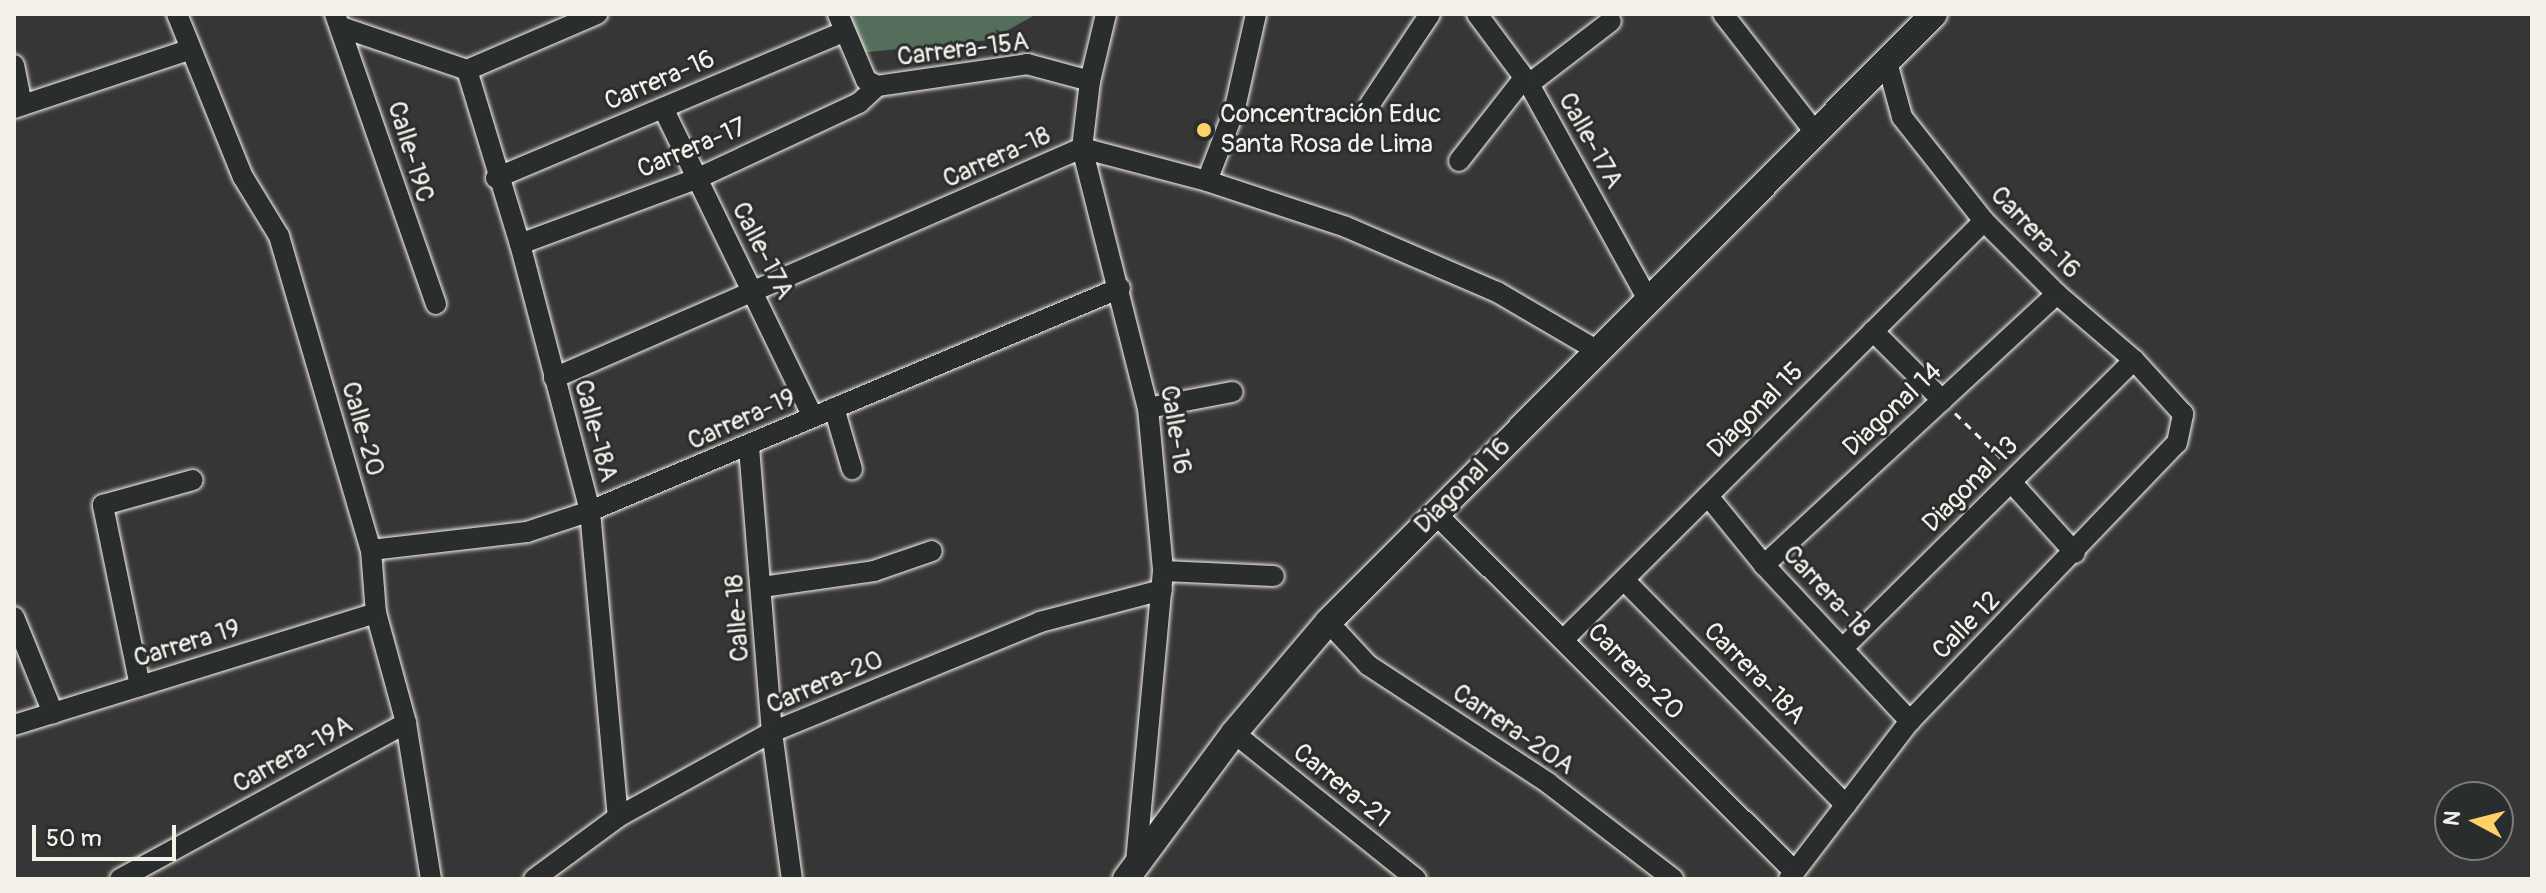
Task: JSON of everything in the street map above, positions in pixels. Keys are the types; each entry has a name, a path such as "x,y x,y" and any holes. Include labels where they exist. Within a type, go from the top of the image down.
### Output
{"street":[{"name":"Calle-20","path":"177,14 188,50 243,177 279,236 371,550 376,613 406,723 431,879"},
{"path":"338,21 467,70 597,14"},
{"name":"Calle-16","path":"1106,14 1090,81 1082,148 1148,408 1162,580 1131,870"},
{"path":"1207,181 1235,108 1256,14"},
{"path":"1370,104 1430,14"},
{"name":"Calle-17A","path":"1477,14 1526,81 1648,300"},
{"path":"1723,14 1815,132"},
{"name":"Diagonal 16","path":"1131,870 1234,733 1328,622 1934,14"},
{"name":"Calle-19C","path":"338,21 436,304"},
{"path":"1459,161 1526,81 1611,21"},
{"name":"Carrera-15A","path":"840,23 866,80 877,86 1027,64 1090,81"},
{"name":"Carrera-16","path":"496,178 663,108 840,23"},
{"path":"14,65 18,106 188,50"},
{"name":"Carrera-16","path":"1887,62 1902,117 1984,221 2057,294 2134,360 2183,414"},
{"name":"Calle-18A","path":"467,70 496,178 520,244 590,511 618,817"},
{"name":"Carrera-17","path":"520,244 696,179 859,103 877,86"},
{"name":"Calle-17A","path":"663,108 813,417"},
{"name":"Carrera-18","path":"554,378 1082,148 1207,181 1346,227 1497,292 1598,351"},
{"name":"Diagonal 15","path":"1565,638 1984,221"},
{"name":"Carrera-19","path":"371,550 527,532 590,511 749,447 1120,288"},
{"name":"Diagonal 14","path":"1764,565 2057,294"},
{"path":"1873,331 1942,400"},
{"name":"Diagonal 13","path":"1844,647 2134,360"},
{"path":"1148,408 1232,392"},
{"path":"834,408 852,469"},
{"name":"Calle 12","path":"1791,875 1910,721 2075,553 2177,443 2183,414"},
{"name":"Calle-18","path":"749,447 772,732 792,879"},
{"path":"2015,479 2075,553"},
{"path":"140,686 103,505 193,480"},
{"name":"Carrera-18","path":"1708,496 1764,565 1910,721"},
{"name":"Carrera-20","path":"1436,514 1565,638 1791,875"},
{"path":"762,587 874,571 932,551"},
{"name":"Carrera-20","path":"534,879 618,817 772,732 1040,622 1162,580 1274,576"},
{"name":"Carrera-18A","path":"1624,580 1846,805"},
{"name":"Carrera 19","path":"14,725 376,613"},
{"path":"14,617 53,713"},
{"name":"Carrera-20A","path":"1328,622 1368,665 1548,783 1673,879"},
{"name":"Carrera-19A","path":"120,879 406,723"},
{"name":"Carrera-21","path":"1234,733 1416,879"}],"path":[{"path":"1942,400 2015,479"}],"green space":[{"path":"846,14 1037,14 990,40 858,53"}],"place":[{"name":"Concentración Educ Santa Rosa de Lima","path":"1204,130"}]}
